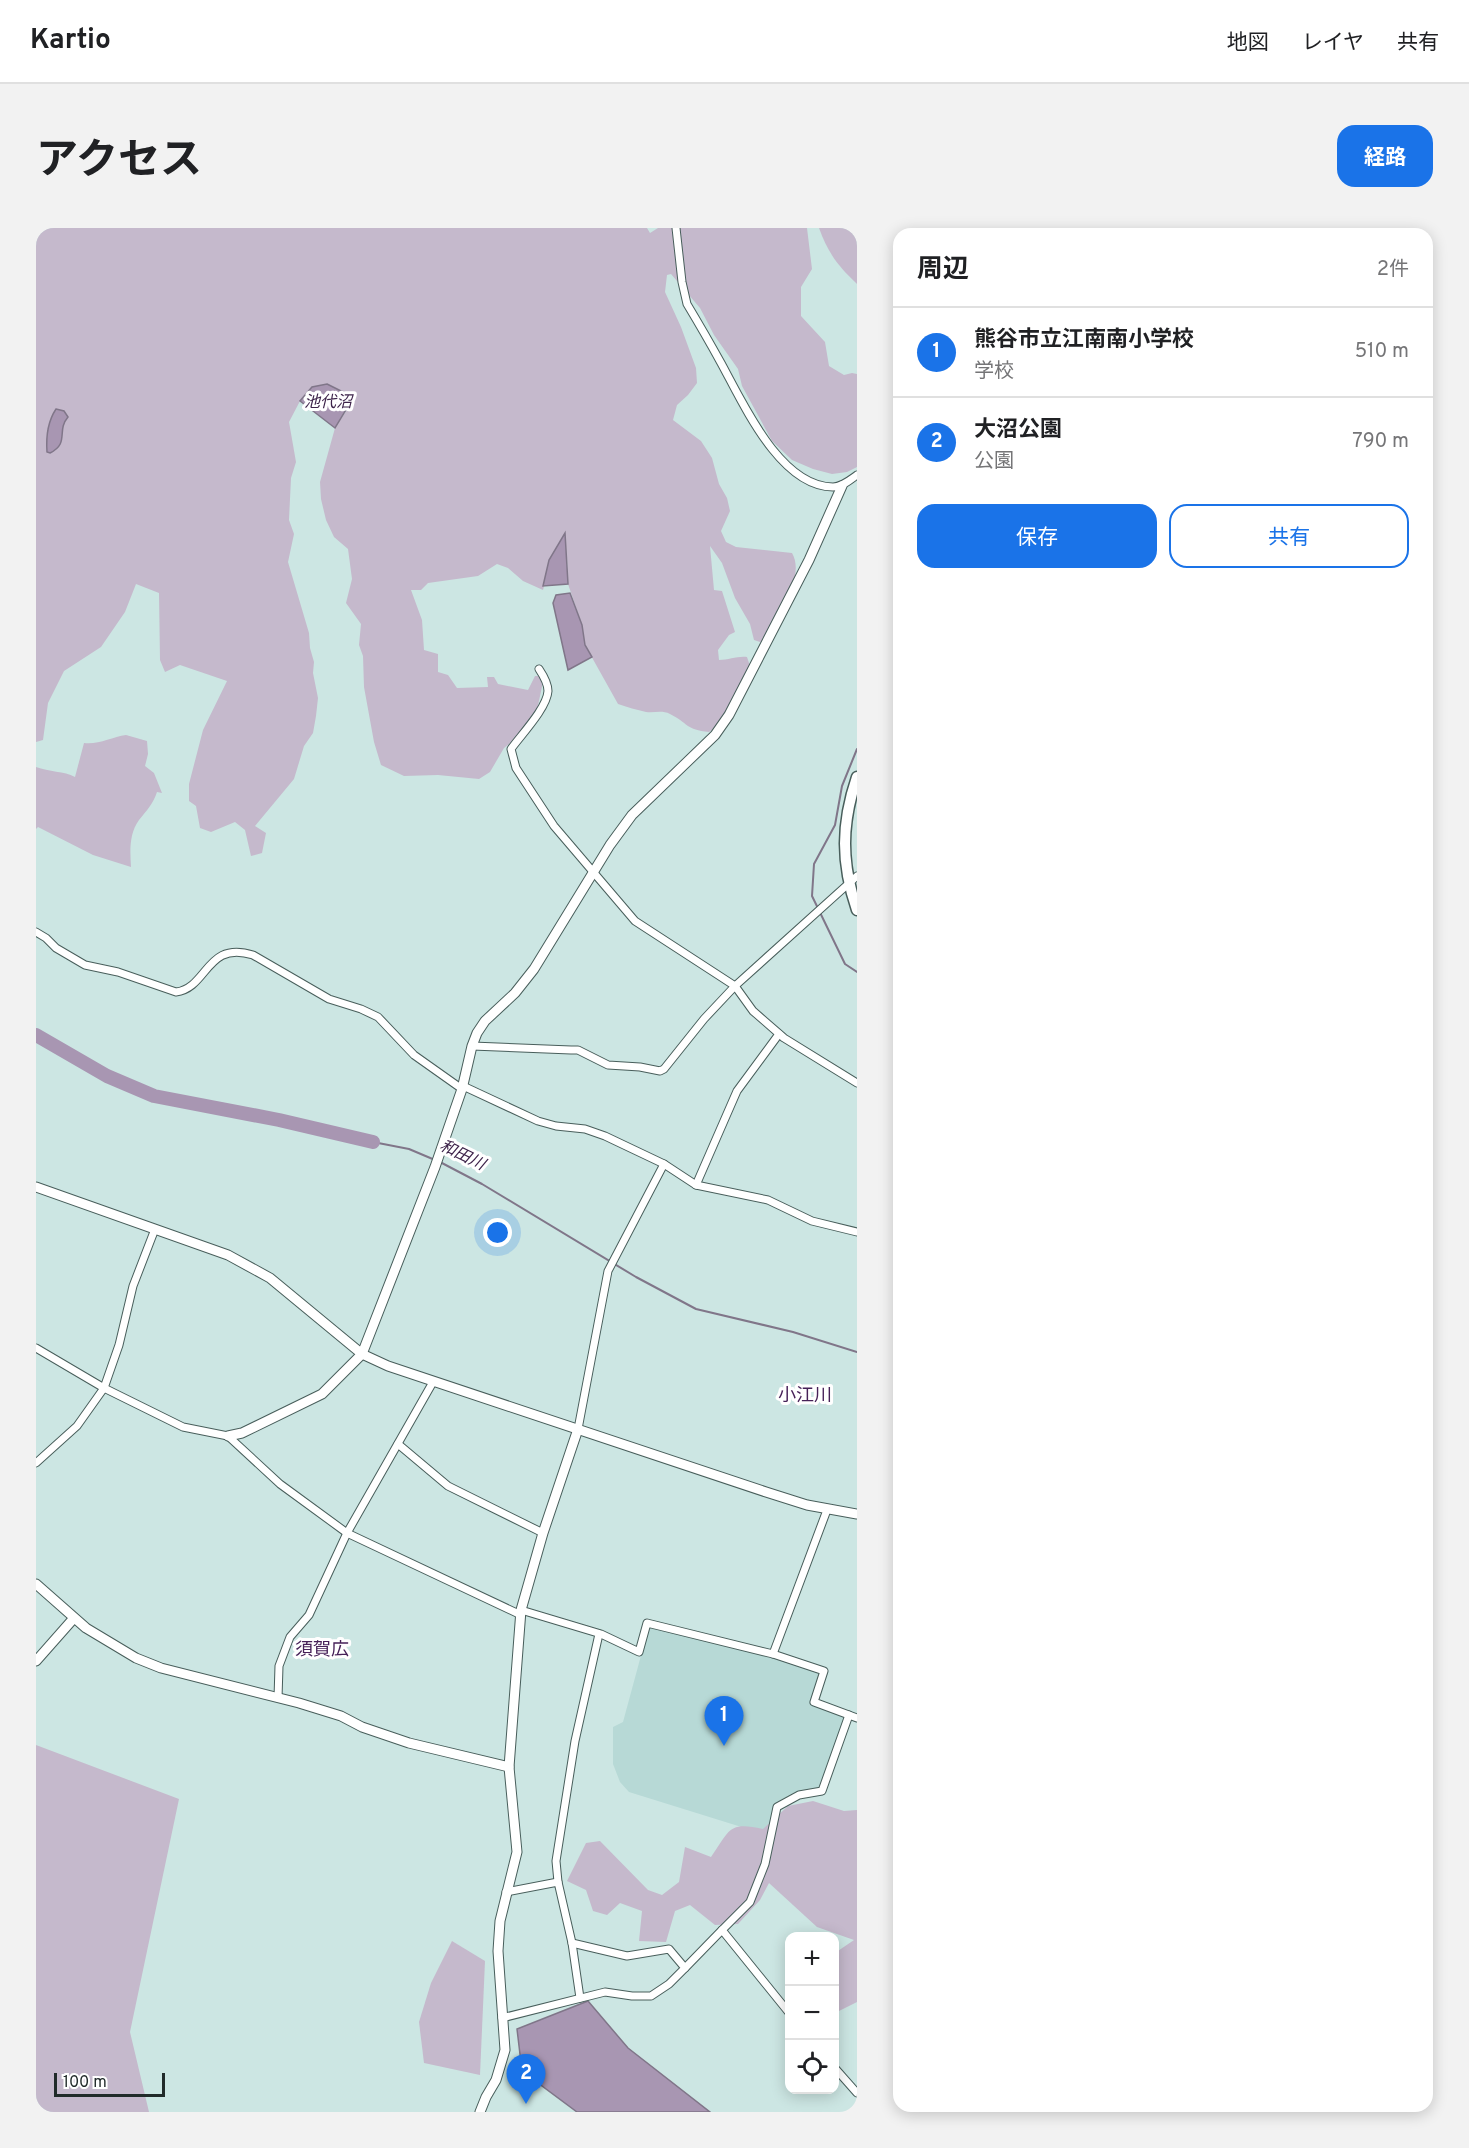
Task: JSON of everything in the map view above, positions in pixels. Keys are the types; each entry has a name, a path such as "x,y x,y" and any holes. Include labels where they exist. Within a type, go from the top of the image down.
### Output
{"main road":[{"path":"857,777 845,817 844,844 848,884 857,910"}],"street":[{"path":"676,228 687,304 742,405 764,440 785,464 815,484 833,488 842,486 857,475"},
{"path":"36,1348 104,1388 183,1427 228,1436 249,1430 322,1394 362,1354 435,1167 463,1087 477,1033 485,1021 515,993 534,969 610,845 632,815 715,735 729,715 809,560 842,486"},
{"path":"539,669 548,690 543,705 511,749 516,768 554,826 635,921 735,986 753,1011 779,1034 857,1083"},
{"path":"472,1046 578,1050 608,1065 660,1071 735,986 857,876"},
{"path":"36,932 56,948 85,965 118,972 176,992 184,991 214,960 225,953 239,950 253,955 328,999 378,1017 414,1055 463,1087 538,1121 556,1126 585,1129 622,1143 664,1164 696,1185 768,1200 812,1221 857,1232"},
{"path":"696,1185 736,1091 779,1034"},
{"path":"480,2112 496,2080 505,2050 498,1951 500,1921 517,1852 509,1767 521,1612 543,1533 578,1429 608,1271 664,1164"},
{"path":"36,1186 228,1255 270,1278 362,1354 388,1366 766,1492 827,1510 857,1514"},
{"path":"36,1464 77,1426 104,1388 119,1346 133,1286 155,1229"},
{"path":"278,1698 279,1666 290,1637 309,1615 347,1533 434,1382"},
{"path":"228,1436 280,1484 347,1533 521,1612 599,1634 639,1652 647,1623 773,1654 824,1671 814,1702 857,1718"},
{"path":"398,1444 448,1486 543,1533"},
{"path":"773,1654 827,1510"},
{"path":"36,1584 86,1629 112,1646 153,1665 341,1716 382,1735 509,1767"},
{"path":"36,1660 74,1618"},
{"path":"580,1998 556,1862 573,1752 599,1634"},
{"path":"502,2018 605,1992 651,1996 669,1984 750,1902 765,1864 777,1808 799,1795 822,1791 849,1715"},
{"path":"506,1892 558,1882"},
{"path":"722,1930 785,2009"},
{"path":"572,1943 627,1956 669,1949 685,1968"},
{"path":"839,2073 857,2094"}],"shaded area":[{"path":"36,228 647,228 650,233 658,228 807,228 812,269 801,287 801,316 825,342 829,366 844,375 857,374 857,467 847,472 832,474 813,469 792,460 772,441 742,386 738,369 714,335 700,308 671,274 667,275 665,292 696,368 697,383 677,405 673,420 701,441 712,458 730,511 721,531 726,542 736,547 792,553 795,562 793,585 783,609 767,640 760,642 754,640 750,624 735,598 722,563 710,546 714,590 722,591 735,632 729,635 718,650 719,660 747,657 750,666 726,719 709,732 701,731 691,728 667,713 646,712 618,704 585,645 582,625 568,584 567,557 546,579 543,590 523,581 508,568 497,564 478,576 428,583 421,590 411,590 422,620 424,650 438,654 438,672 448,675 457,688 488,687 487,677 494,677 498,684 528,690 535,676 539,676 543,682 534,724 504,748 490,772 479,779 438,775 404,776 381,765 374,742 364,687 363,656 359,645 361,624 346,603 352,579 348,549 334,537 326,520 321,499 320,482 335,428 349,407 343,392 327,384 312,387 300,401 289,422 296,462 291,478 289,520 294,534 288,562 309,633 318,698 316,716 313,733 304,746 294,779 255,826 266,833 262,853 251,856 245,830 235,822 211,832 200,828 196,806 189,801 189,784 203,730 227,681 180,665 165,672 160,660 159,593 136,584 125,612 101,647 64,671 48,703 43,740 36,742"},
{"path":"819,228 857,228 857,284 834,259"},
{"path":"126,735 147,741 148,754 145,766 154,773 162,793 157,792 133,831 130,849 131,867 93,855 38,827 36,829 36,767 75,777 84,743 94,743"},
{"path":"649,1626 817,1670 819,1676 811,1705 842,1716 844,1719 820,1788 795,1792 775,1803 767,1835 629,1792 620,1782 613,1764 613,1727 623,1722"},
{"path":"36,1745 179,1799 130,2032 149,2112 44,2112 36,2103"},
{"path":"813,1801 844,1811 857,1810 857,2002 839,2011 839,1950 854,1940 839,1935 839,1932 817,1927 769,1883 760,1900 738,1924 715,1925 690,1905 675,1911 666,1942 639,1941 642,1911 620,1903 607,1915 593,1911 586,1890 567,1881 586,1843 600,1841 648,1890 662,1895 679,1882 685,1847 711,1857 731,1830 743,1826 763,1829 788,1806"},
{"path":"452,1941 485,1961 480,2075 424,2063 419,2022 431,1983"}],"water":[{"name":"池代沼","path":"327,384 355,395 335,428 300,401 312,387"},
{"path":"56,409 64,411 68,417 63,427 60,445 50,453 47,452 47,435"},
{"path":"565,533 568,584 543,586 549,560"},
{"path":"570,593 582,625 585,645 592,657 568,670 553,603 556,595"},
{"path":"588,2001 628,2048 710,2112 577,2112 522,2071 517,2029"}],"waterway":[{"path":"857,749 842,786 835,825 814,864 812,896 845,964 857,972"},
{"name":"和田川","path":"36,1035 107,1076 154,1096 279,1120 373,1142"},
{"name":"和田川","path":"373,1142 409,1149 435,1160"},
{"name":"和田川","path":"440,1162 482,1184 636,1277 696,1309 793,1332 857,1352"}],"place":[{"name":"熊谷市立江南南小学校","path":"724,1746"},
{"name":"大沼公園","path":"526,2104"}],"district":[{"name":"小江川","path":"805,1396"},
{"name":"須賀広","path":"322,1650"}]}
